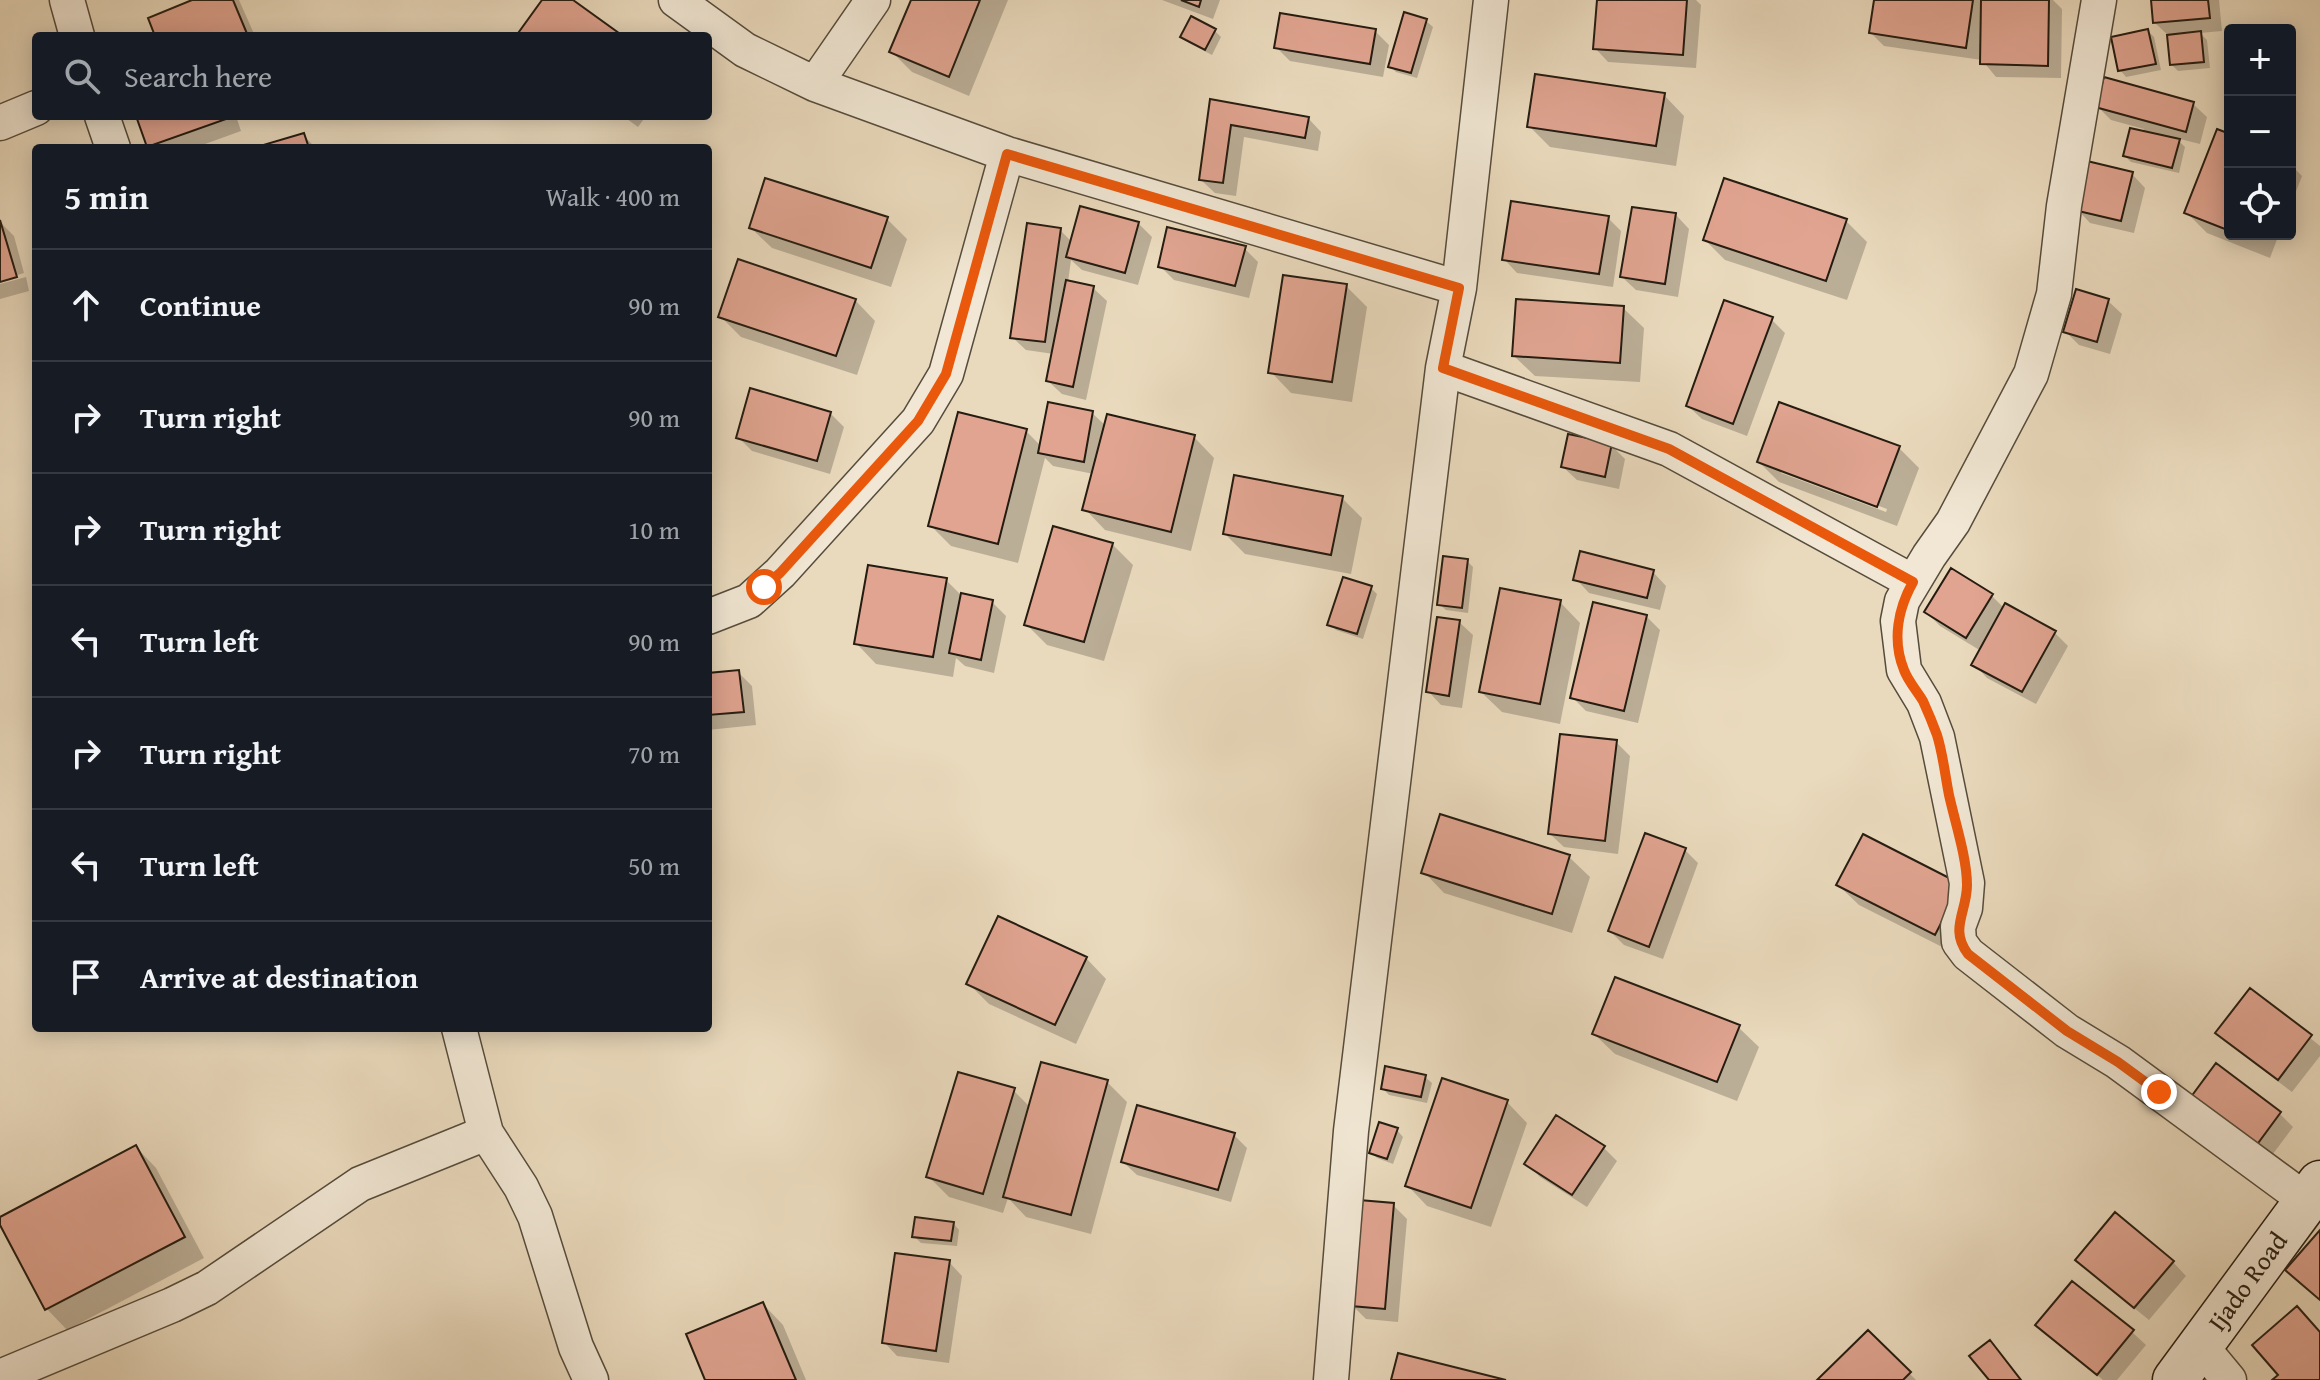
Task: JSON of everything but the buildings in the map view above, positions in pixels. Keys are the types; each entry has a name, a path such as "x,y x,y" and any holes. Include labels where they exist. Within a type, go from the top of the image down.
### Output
{"street":[{"path":"67,0 76,32"},
{"path":"676,0 745,50 815,84 1007,154 1459,288"},
{"path":"815,84 873,0"},
{"path":"1331,1380 1351,1131 1443,368 1459,288 1491,0"},
{"path":"2099,0 2064,206 2054,294 2031,374 1953,522 1913,582 1900,611 1899,644 1904,670 1924,703 1937,737 1967,883 1965,908 1958,927 1959,942 1968,954 2067,1031 2313,1192"},
{"path":"0,123 32,110"},
{"path":"103,120 112,144"},
{"path":"712,615 749,601 780,573 918,421 946,374 1007,154"},
{"path":"1443,368 1669,449 1913,582"},
{"path":"460,1032 486,1133 521,1187 535,1216 576,1347 591,1380"},
{"path":"0,1377 207,1288 360,1184 486,1133"},
{"name":"Ijado Road","path":"2175,1380 2313,1192"},
{"path":"2200,1345 2229,1380"}],"route":[{"path":"764,587 918,421 946,374 1007,154 1459,288 1443,368 1669,449 1913,582 1902,601 1898,621 1899,644 1904,670 1924,703 1937,737 1963,858 1967,883 1965,908 1958,927 1959,942 1968,954 2067,1031 2159,1092"}]}
